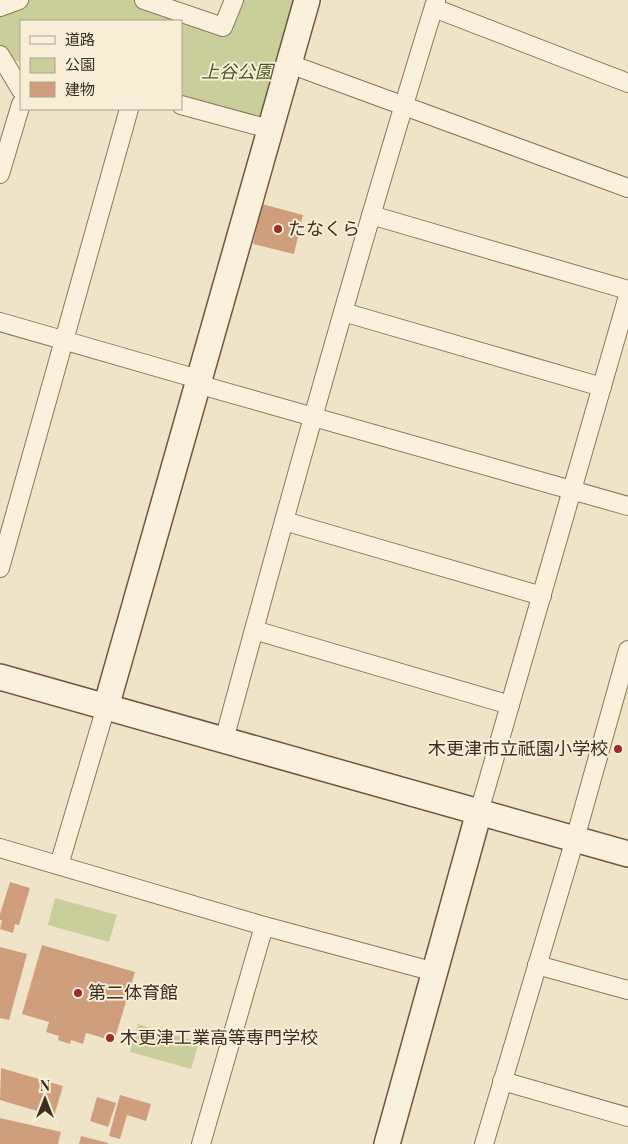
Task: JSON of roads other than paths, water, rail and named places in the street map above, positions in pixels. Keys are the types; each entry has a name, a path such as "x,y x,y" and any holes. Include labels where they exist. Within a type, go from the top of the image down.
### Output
{"street":[{"path":"0,6 19,0"},
{"path":"144,0 224,27 234,0"},
{"path":"59,865 106,707 306,0"},
{"path":"224,740 312,416 435,4 628,83"},
{"path":"0,56 20,62"},
{"path":"0,56 20,88"},
{"path":"288,63 628,188"},
{"path":"182,105 269,129"},
{"path":"0,174 20,107"},
{"path":"0,568 129,110"},
{"path":"371,215 628,290"},
{"path":"387,1144 479,812 628,296"},
{"path":"343,312 602,387"},
{"path":"0,322 312,416 628,506"},
{"path":"284,521 542,596"},
{"path":"254,630 510,704"},
{"path":"484,1144 575,839 628,650"},
{"path":"0,677 628,854"},
{"path":"0,848 264,926 435,972"},
{"path":"201,1144 264,926"},
{"path":"537,965 628,990"},
{"path":"502,1081 628,1117"}],"place":[{"name":"たなくら","path":"278,229"},
{"name":"木更津市立祇園小学校","path":"618,749"},
{"name":"第二体育館","path":"78,993"},
{"name":"木更津工業高等専門学校","path":"110,1038"}],"park label":[{"name":"上谷公園","path":"237,72"}]}
